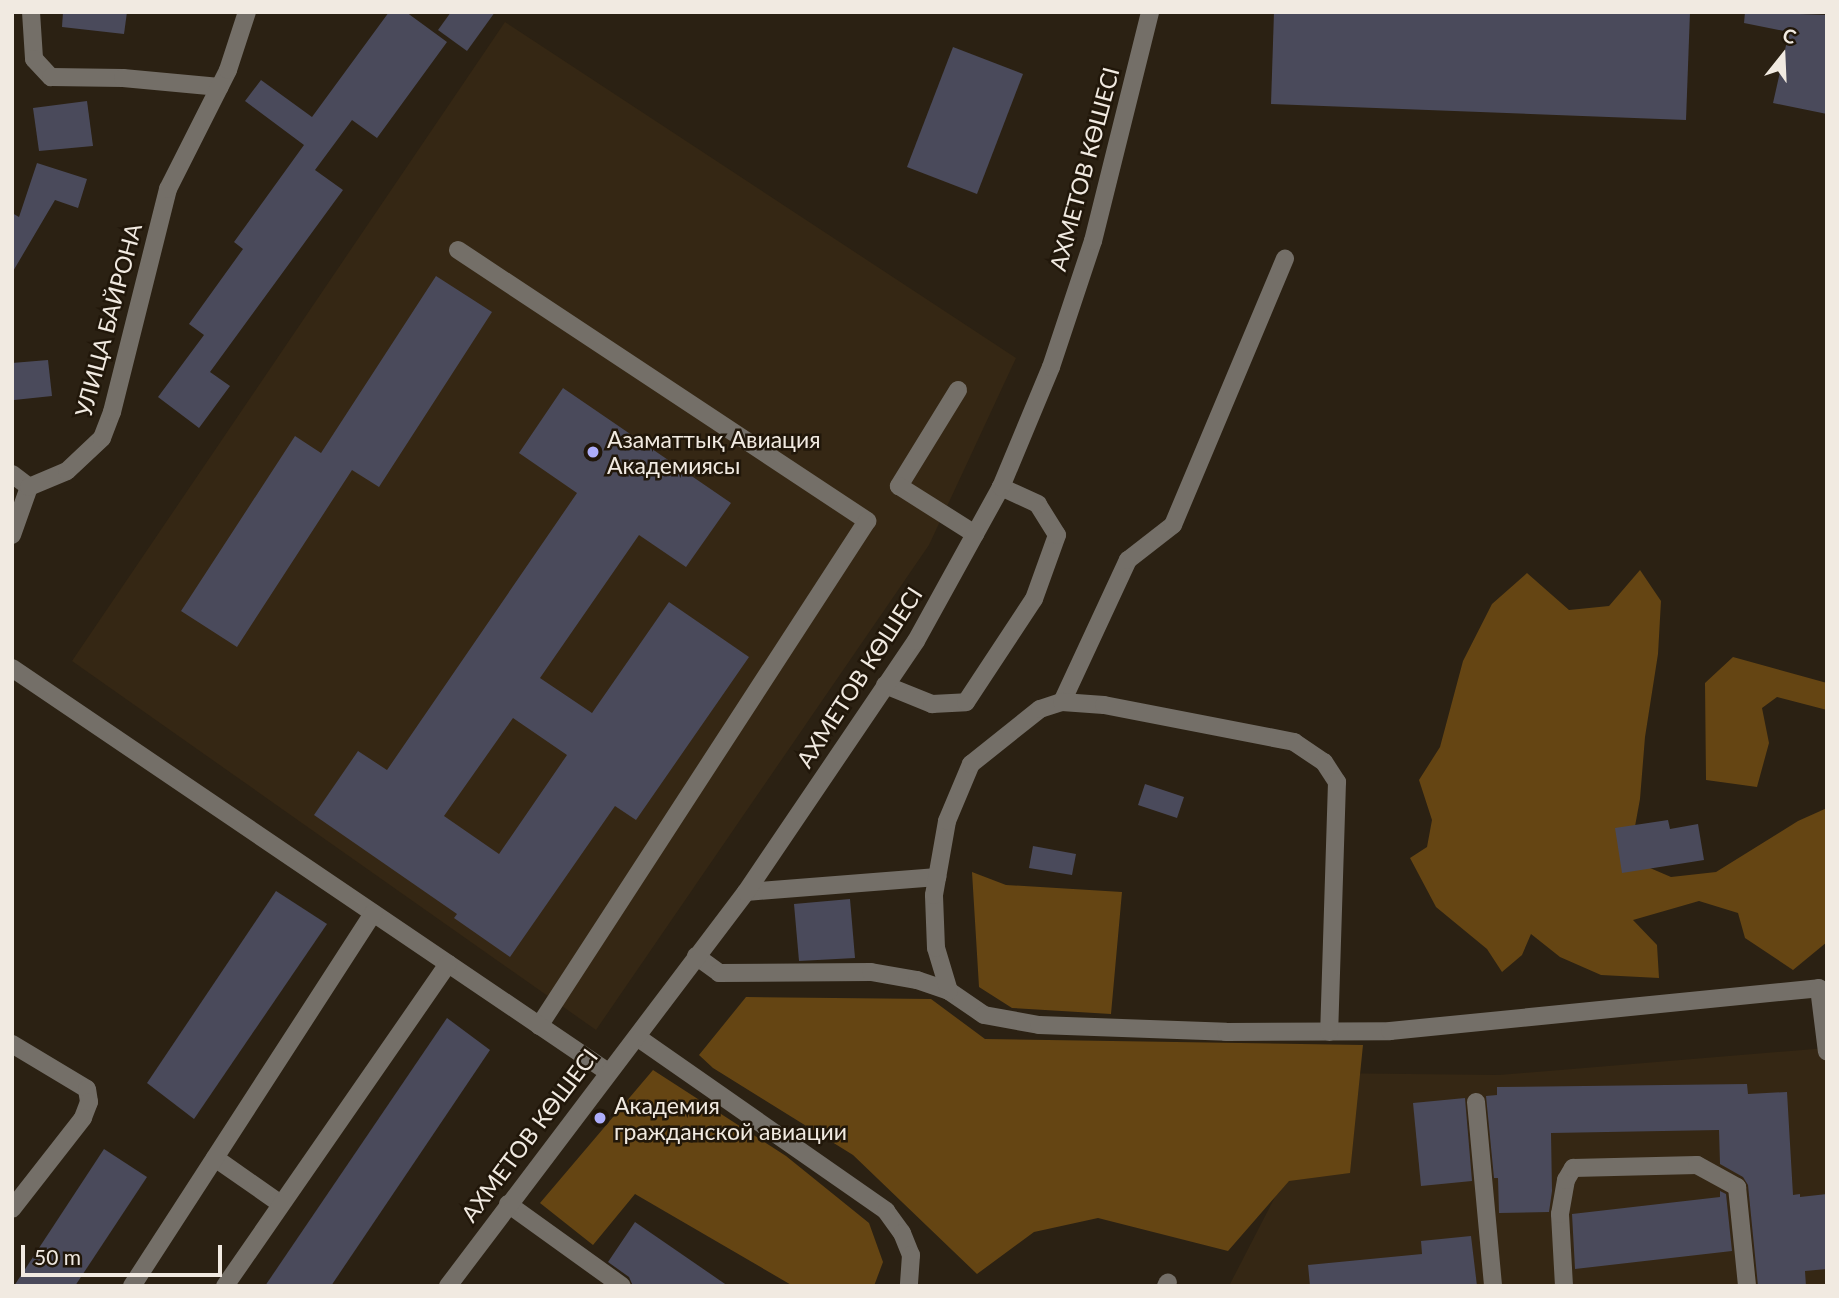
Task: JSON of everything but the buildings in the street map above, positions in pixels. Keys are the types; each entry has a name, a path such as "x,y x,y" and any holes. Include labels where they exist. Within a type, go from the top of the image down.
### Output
{"street":[{"path":"31,12 34,59 51,77 123,78 220,88"},
{"name":"УЛИЦА БАЙРОНА","path":"29,487 67,471 102,438 112,412 168,189 220,88 247,12"},
{"name":"АХМЕТОВ КӨШЕСІ","path":"448,1286 746,892 916,641 1001,487 1051,367 1093,241 1150,12"},
{"path":"458,250 867,521 539,1026"},
{"path":"1062,702 1128,561 1173,526 1285,259"},
{"path":"958,390 899,486 975,534"},
{"path":"12,474 29,487 12,535"},
{"path":"885,685 932,704 966,702 1034,599 1057,535 1038,504 1001,487"},
{"path":"12,668 608,1072"},
{"path":"949,991 936,948 934,895 947,821 971,764 1040,709 1062,702 1104,705 1294,742 1324,762 1337,782 1329,1032"},
{"path":"746,892 937,877"},
{"path":"132,1286 373,913"},
{"path":"696,956 719,973 871,972 918,980 949,991 984,1016 1039,1025 1226,1032 1390,1031 1823,988 1827,1052"},
{"path":"225,1286 448,964"},
{"path":"637,1037 886,1211 902,1233 911,1255 909,1286"},
{"path":"12,1044 87,1089 89,1102 83,1118 12,1209"},
{"path":"1476,1102 1493,1286"},
{"path":"215,1158 281,1204"},
{"path":"1564,1286 1560,1214 1566,1180 1573,1168 1697,1165 1737,1187 1747,1286"},
{"path":"508,1204 622,1286"}],"shaded area":[{"name":"Азаматтық Авиация Академиясы","path":"505,22 1016,358 929,545 596,1030 72,661"},
{"path":"1640,570 1661,601 1658,654 1645,737 1640,799 1629,859 1671,877 1716,872 1798,821 1827,808 1827,942 1793,970 1745,938 1738,913 1699,901 1633,920 1657,945 1659,978 1601,975 1560,957 1531,934 1522,955 1502,972 1487,949 1436,907 1410,858 1427,847 1432,820 1419,780 1440,747 1463,661 1492,604 1527,573 1569,610 1609,606"},
{"path":"1733,657 1827,683 1827,710 1777,697 1762,708 1769,743 1757,787 1706,780 1705,683"},
{"path":"972,872 1006,885 1122,892 1111,1014 1012,1008 979,987"},
{"path":"746,997 931,999 985,1039 1363,1045 1350,1173 1289,1181 1228,1251 1098,1218 1034,1232 977,1274 853,1155 713,1068 699,1055"},
{"path":"1827,1048 1827,1286 1229,1286 1276,1195 1318,1073 1499,1075"},
{"path":"653,1070 786,1156 869,1223 883,1262 874,1286 793,1286 635,1194 593,1245 540,1203"}],"place":[{"name":"Азаматтық Авиация Академиясы","path":"593,452"},
{"name":"Академия гражданской авиации","path":"600,1118"}]}
